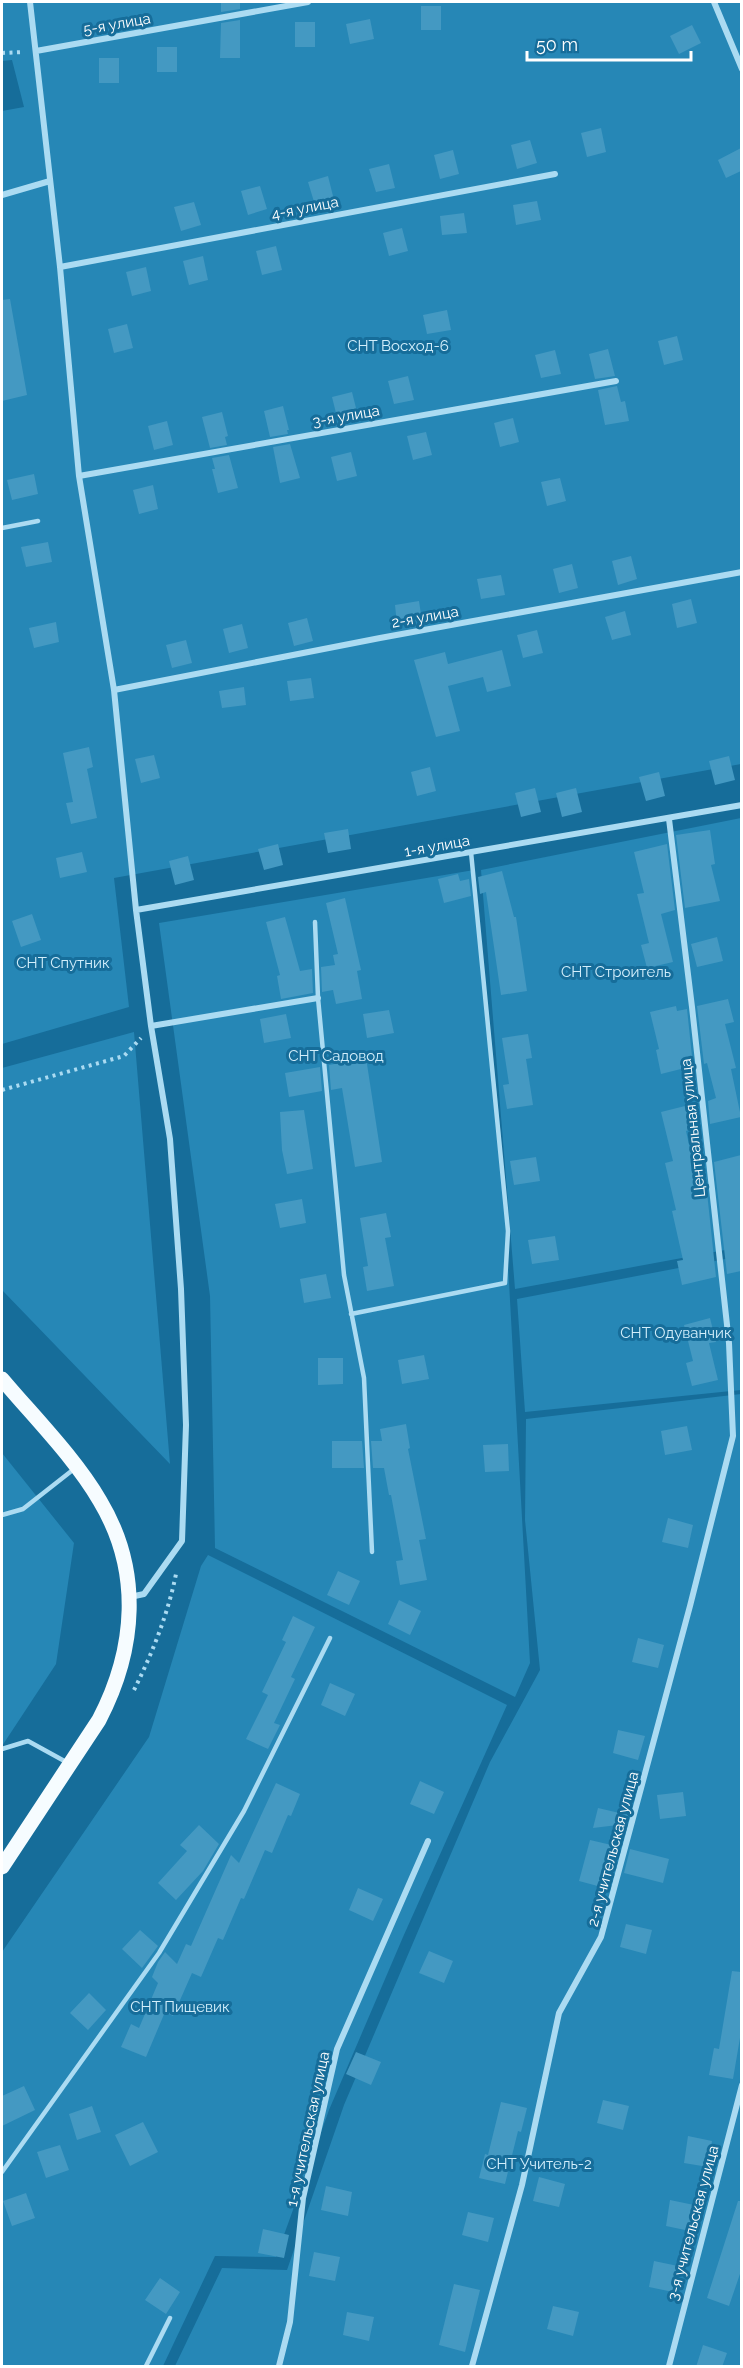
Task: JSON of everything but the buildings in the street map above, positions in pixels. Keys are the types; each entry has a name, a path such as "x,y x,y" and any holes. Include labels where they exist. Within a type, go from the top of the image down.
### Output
{"main road":[{"path":"2,1380 76,1467 100,1500 123,1557 129,1597 126,1648 120,1673 99,1720 2,1868"}],"street":[{"path":"30,2 60,267 79,476 114,690 136,910 151,1026 170,1139 181,1289 186,1425 182,1541 144,1594 129,1597"},
{"name":"5-я улица","path":"36,51 308,2"},
{"path":"714,2 741,69"},
{"name":"4-я улица","path":"60,267 555,174"},
{"path":"2,195 50,181"},
{"name":"3-я улица","path":"79,476 616,381"},
{"name":"2-я улица","path":"114,690 380,638 741,572"},
{"name":"1-я улица","path":"136,910 741,806"},
{"name":"Центральная улица","path":"669,819 729,1343 733,1436"},
{"path":"151,1026 318,998"},
{"name":"2-я учительская улица","path":"472,2367 522,2185 560,2013 601,1937 733,1436"},
{"name":"1-я учительская улица","path":"279,2367 290,2322 303,2198 337,2049 428,1841"},
{"name":"3-я учительская улица","path":"669,2367 741,2085"}],"lane":[{"path":"2,528 38,521"},
{"path":"351,1314 505,1283 508,1230 471,852"},
{"path":"315,922 318,998 344,1275 364,1378 372,1552"},
{"path":"2,1515 23,1509 76,1467"},
{"path":"2,2172 159,1953 244,1811 330,1638"},
{"path":"2,1749 28,1741 70,1764"},
{"path":"146,2367 170,2318"}],"path":[{"path":"2,53 36,51"},
{"path":"2,1090 124,1056 151,1026"}],"green space":[{"name":"СНТ Восход-6","path":"2,2 741,2 741,764 114,878 129,1007 2,1044 2,111 24,107 12,60 2,61"},
{"name":"СНТ Строитель","path":"741,818 741,1247 515,1289 481,870"},
{"name":"СНТ Садовод","path":"474,870 501,1137 530,1663 515,1697 215,1548 210,1296 159,923"},
{"path":"134,1032 170,1464 2,1290 2,1068"},
{"name":"СНТ Одуванчик","path":"741,1256 741,1390 525,1412 517,1299"},
{"name":"СНТ Учитель-2","path":"741,1394 741,2366 175,2366 222,2268 287,2270 344,2105 490,1762 540,1670 525,1520 526,1419"},
{"path":"2,1453 74,1543 56,1664 2,1746"},
{"name":"СНТ Пищевик","path":"208,1555 507,1705 403,1937 329,2110 276,2257 215,2256 163,2366 2,2366 2,1952 149,1737 201,1566"}],"park label":[{"name":"СНТ Спутник","path":"63,963"}]}
